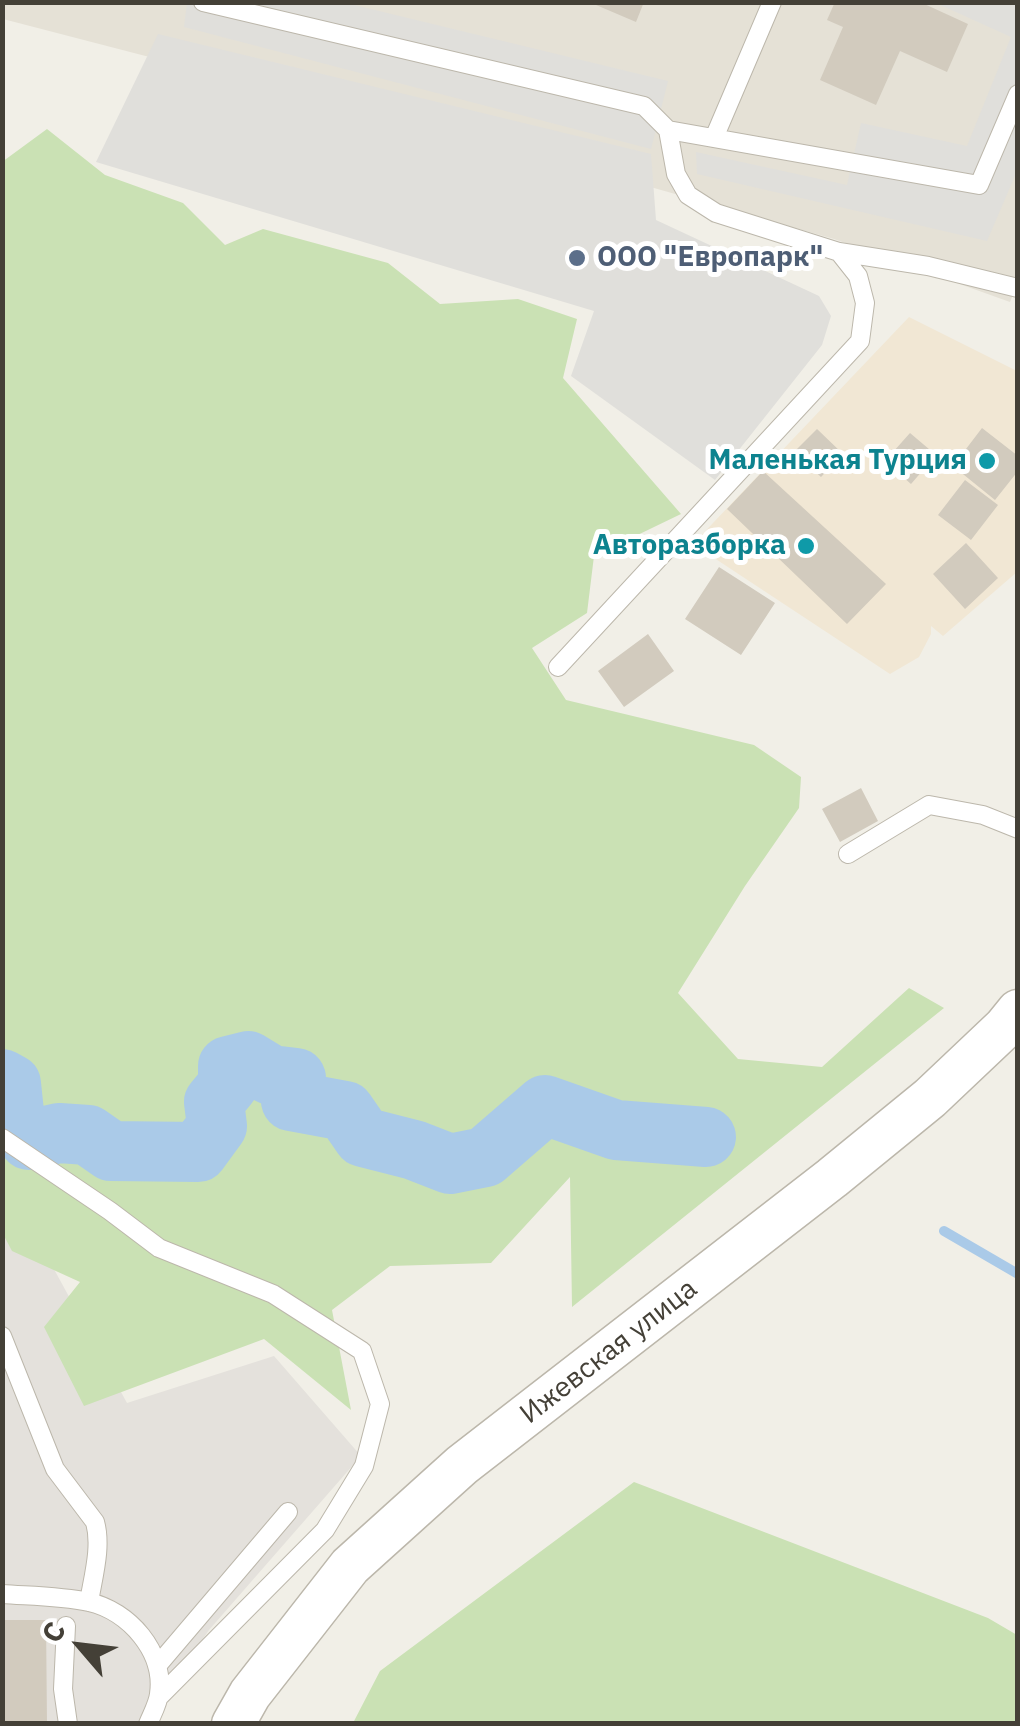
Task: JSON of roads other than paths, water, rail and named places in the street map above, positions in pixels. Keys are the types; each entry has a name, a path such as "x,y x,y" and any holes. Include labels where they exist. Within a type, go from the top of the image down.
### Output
{"street":[{"name":"Ижевская улица","path":"232,1724 250,1694 350,1566 448,1478 930,1098 1018,1011"},
{"path":"930,1098 1018,1046"}],"lane":[{"path":"204,2 644,106 668,130 676,174 688,195 716,213 839,252 928,266 1018,288"},
{"path":"714,138 772,2"},
{"path":"668,130 979,186 1018,94"},
{"path":"558,666 860,341 865,303 858,276 839,252"},
{"path":"848,854 929,805 982,815 1018,829"},
{"path":"2,1138 159,1248 273,1294 362,1351 380,1404 364,1466 325,1530 159,1697 148,1724"},
{"path":"2,1336 55,1469 95,1522 98,1533 89,1602"},
{"path":"157,1666 288,1512"},
{"path":"2,1594 89,1602 116,1614 141,1634 153,1654 159,1697"},
{"path":"66,1626 63,1688 68,1724"}],"waterway":[{"path":"2,1079 11,1084 15,1122 29,1140 59,1133 88,1135 111,1151 198,1152 217,1126 214,1102 228,1085 228,1066 248,1061 271,1075 296,1078 291,1101 345,1111 363,1137 450,1164 485,1157 545,1105 616,1130 706,1137"},
{"path":"944,1231 1018,1274"}],"place":[{"name":"ООО \"Европарк\"","path":"577,258"},
{"name":"Маленькая Турция","path":"987,461"},
{"name":"Авторазборка","path":"806,546"}]}
